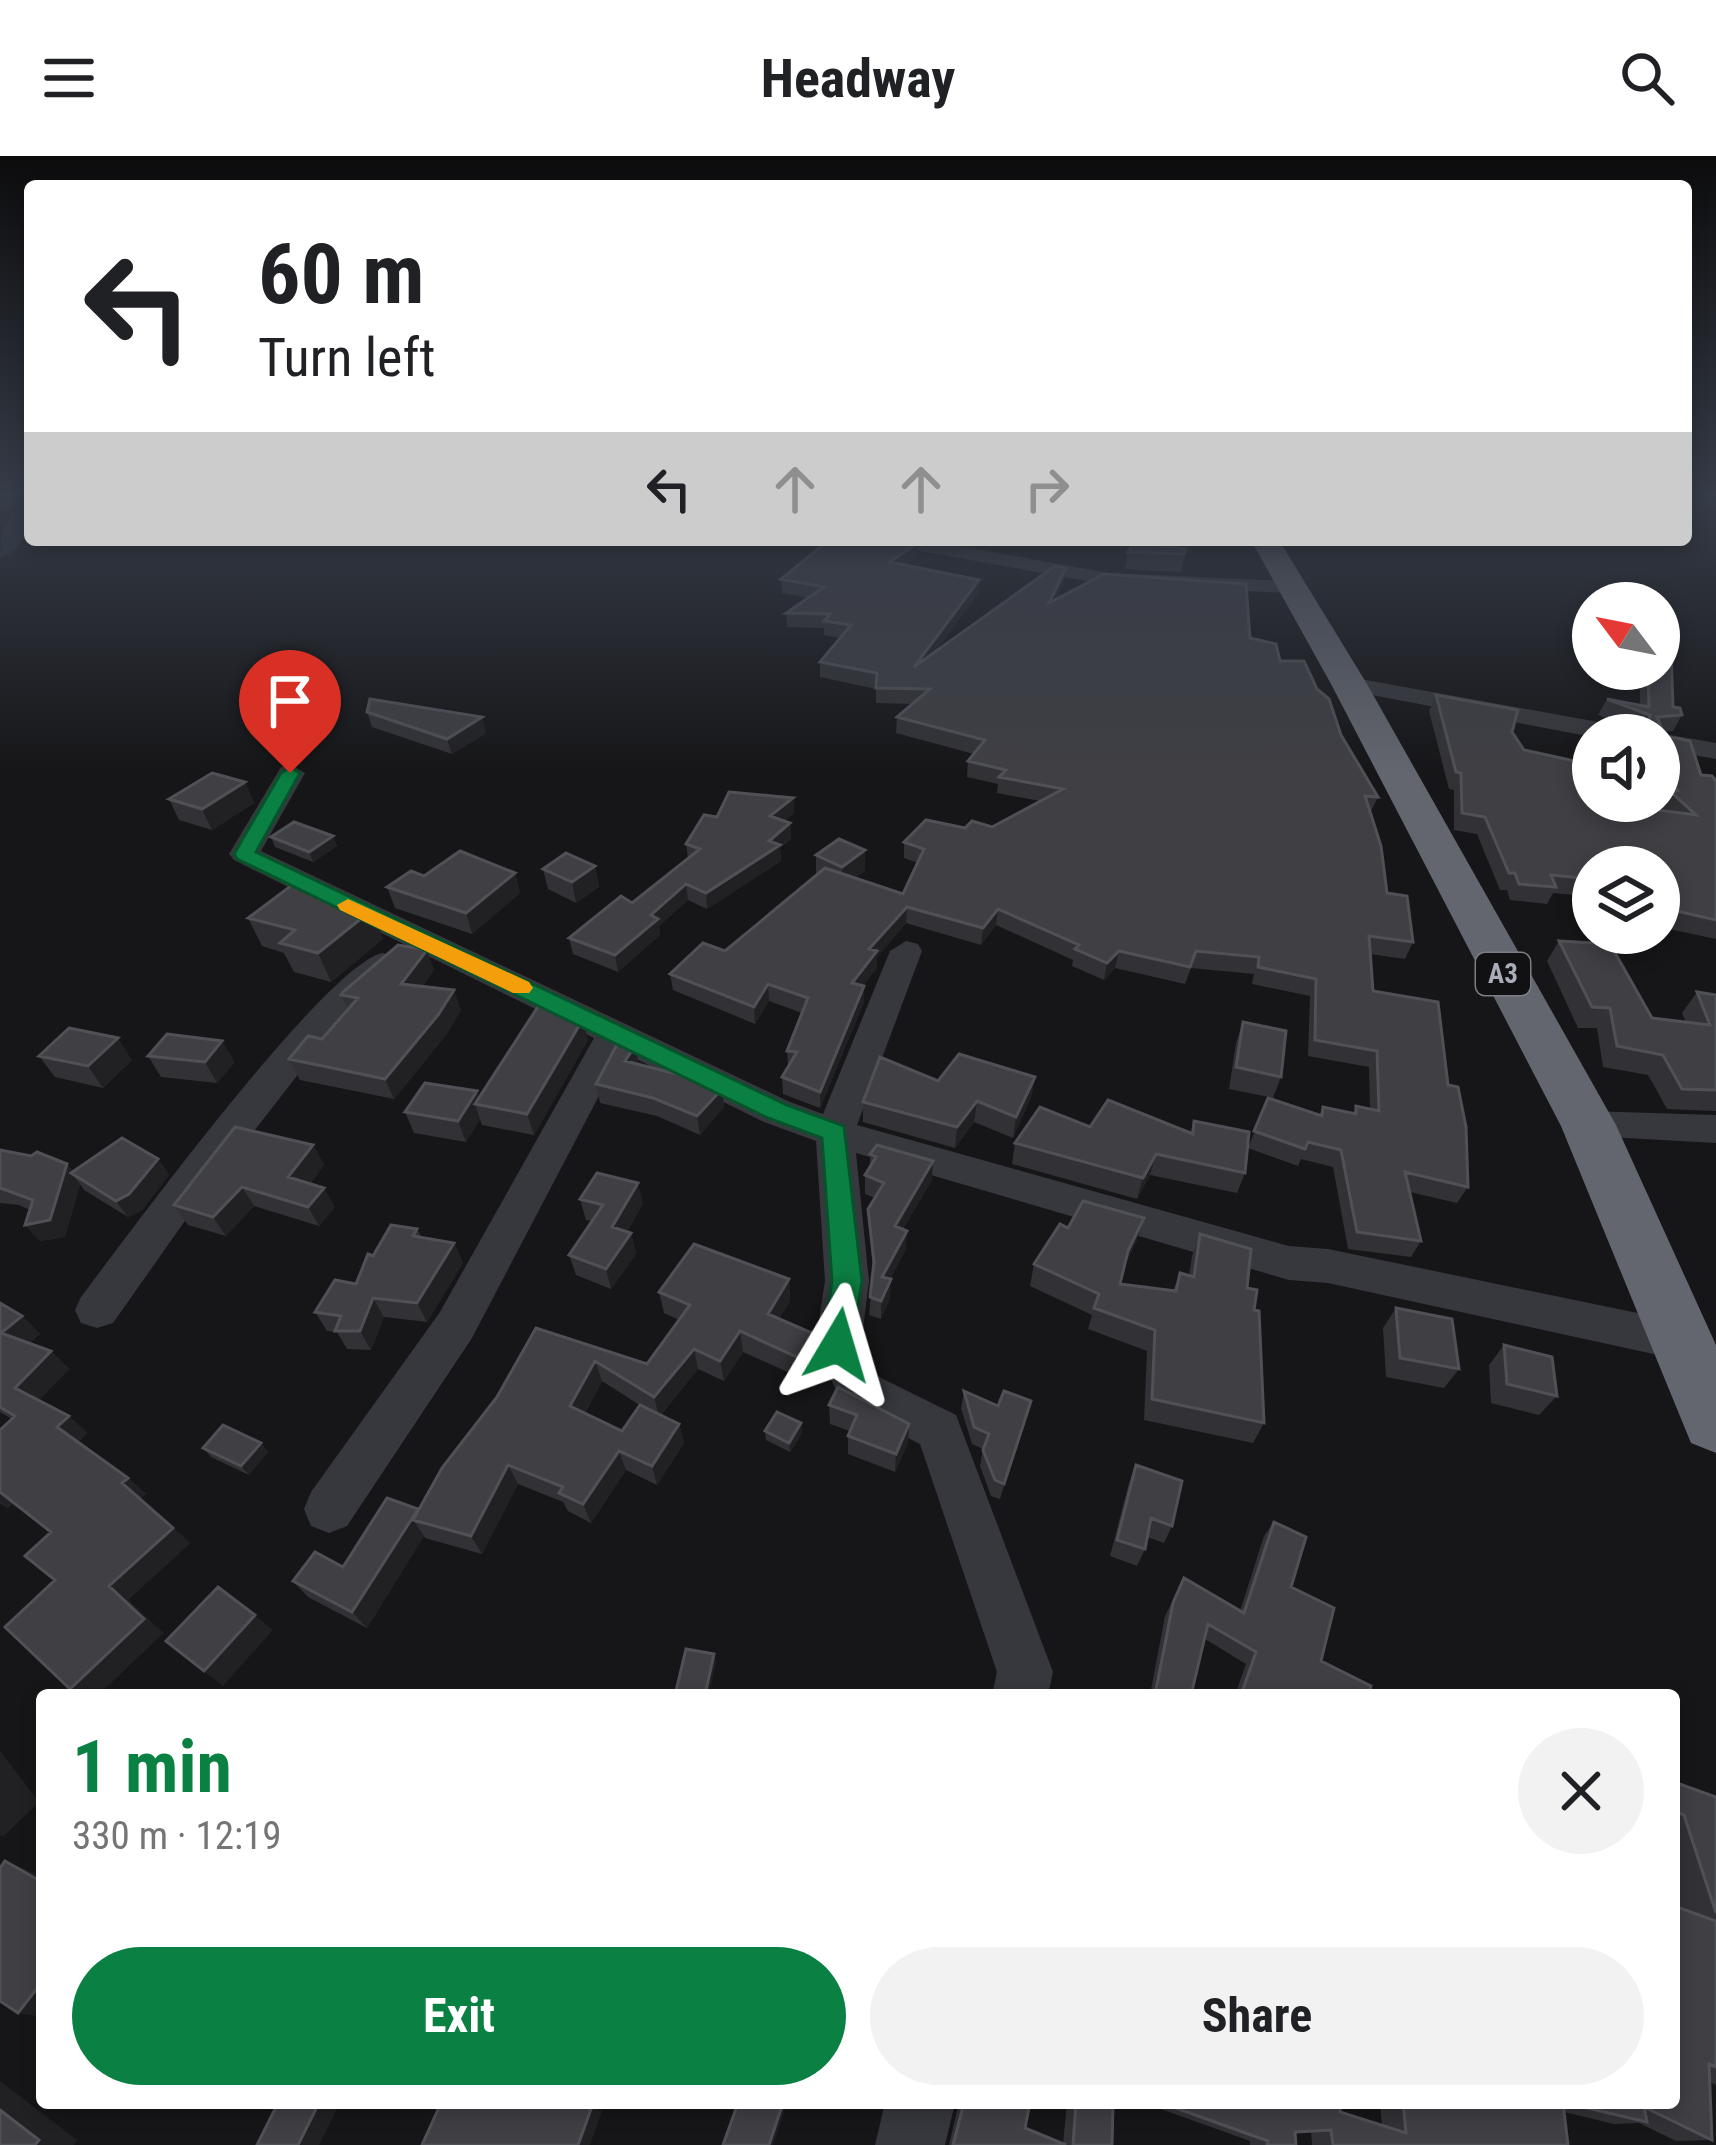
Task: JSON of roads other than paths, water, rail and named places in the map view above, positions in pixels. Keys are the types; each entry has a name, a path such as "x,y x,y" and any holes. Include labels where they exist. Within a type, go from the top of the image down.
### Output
{"highway":[{"name":"A3","path":"1290,587 1349,684 1588,1125 1716,1421"}],"street":[{"path":"1349,684 1572,725"},
{"path":"1680,745 1716,752"},
{"path":"290,773 244,854 777,1112 835,1133 1289,1263 1328,1266 1681,1341"},
{"path":"97,1310 180,1197 337,1001 412,937"},
{"path":"906,951 835,1133 847,1281 838,1345 859,1390 939,1430 1025,1672 1021,1689"},
{"path":"329,1509 456,1325 615,1032"},
{"path":"1588,1125 1716,1129"},
{"path":"910,2145 919,2109"}]}
